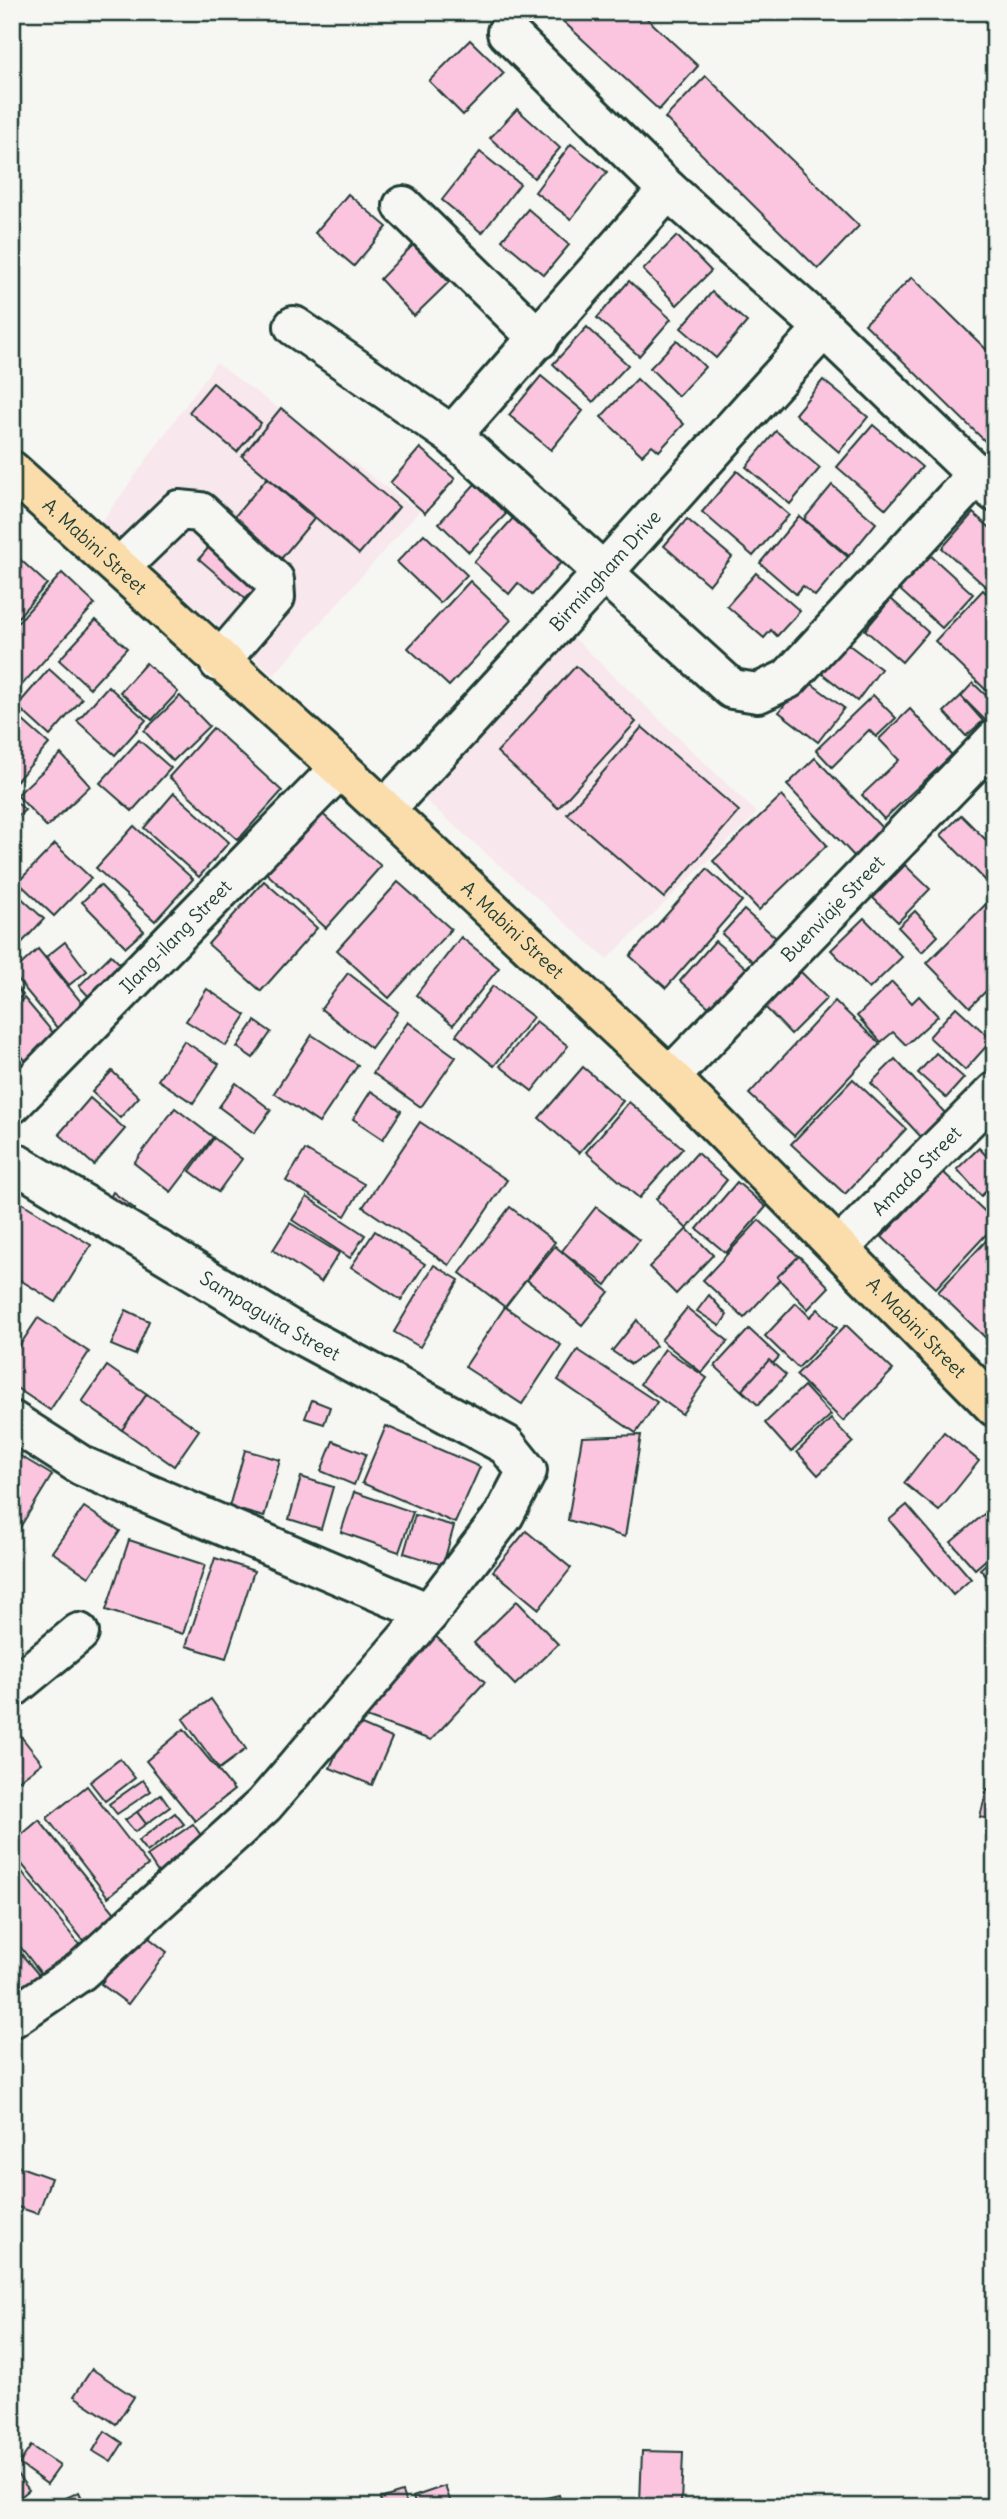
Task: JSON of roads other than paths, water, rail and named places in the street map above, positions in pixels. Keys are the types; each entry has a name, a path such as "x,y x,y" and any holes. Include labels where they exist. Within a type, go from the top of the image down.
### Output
{"main road":[{"name":"A. Mabini Street","path":"12,471 120,567 219,662 340,768 670,1077 995,1407"}],"street":[{"path":"294,326 452,436 732,689 758,693 788,679 985,484 824,328 668,190 507,32"},
{"path":"452,436 668,190"},
{"path":"403,206 539,339"},
{"name":"Birmingham Drive","path":"384,810 483,707 602,570 824,328"},
{"path":"120,567 180,510 192,509 200,512 274,579 275,597 219,662"},
{"name":"Buenviaje Street","path":"670,1077 995,740"},
{"name":"Ilang-ilang Street","path":"12,1104 340,768"},
{"name":"Amado Street","path":"840,1247 995,1092"},
{"name":"Sampaguita Street","path":"12,1161 288,1328 506,1445 527,1471 504,1515 429,1613"},
{"path":"12,1422 82,1466 429,1613 264,1805 81,1971 12,2018"},
{"path":"19,1673 79,1633"}]}
